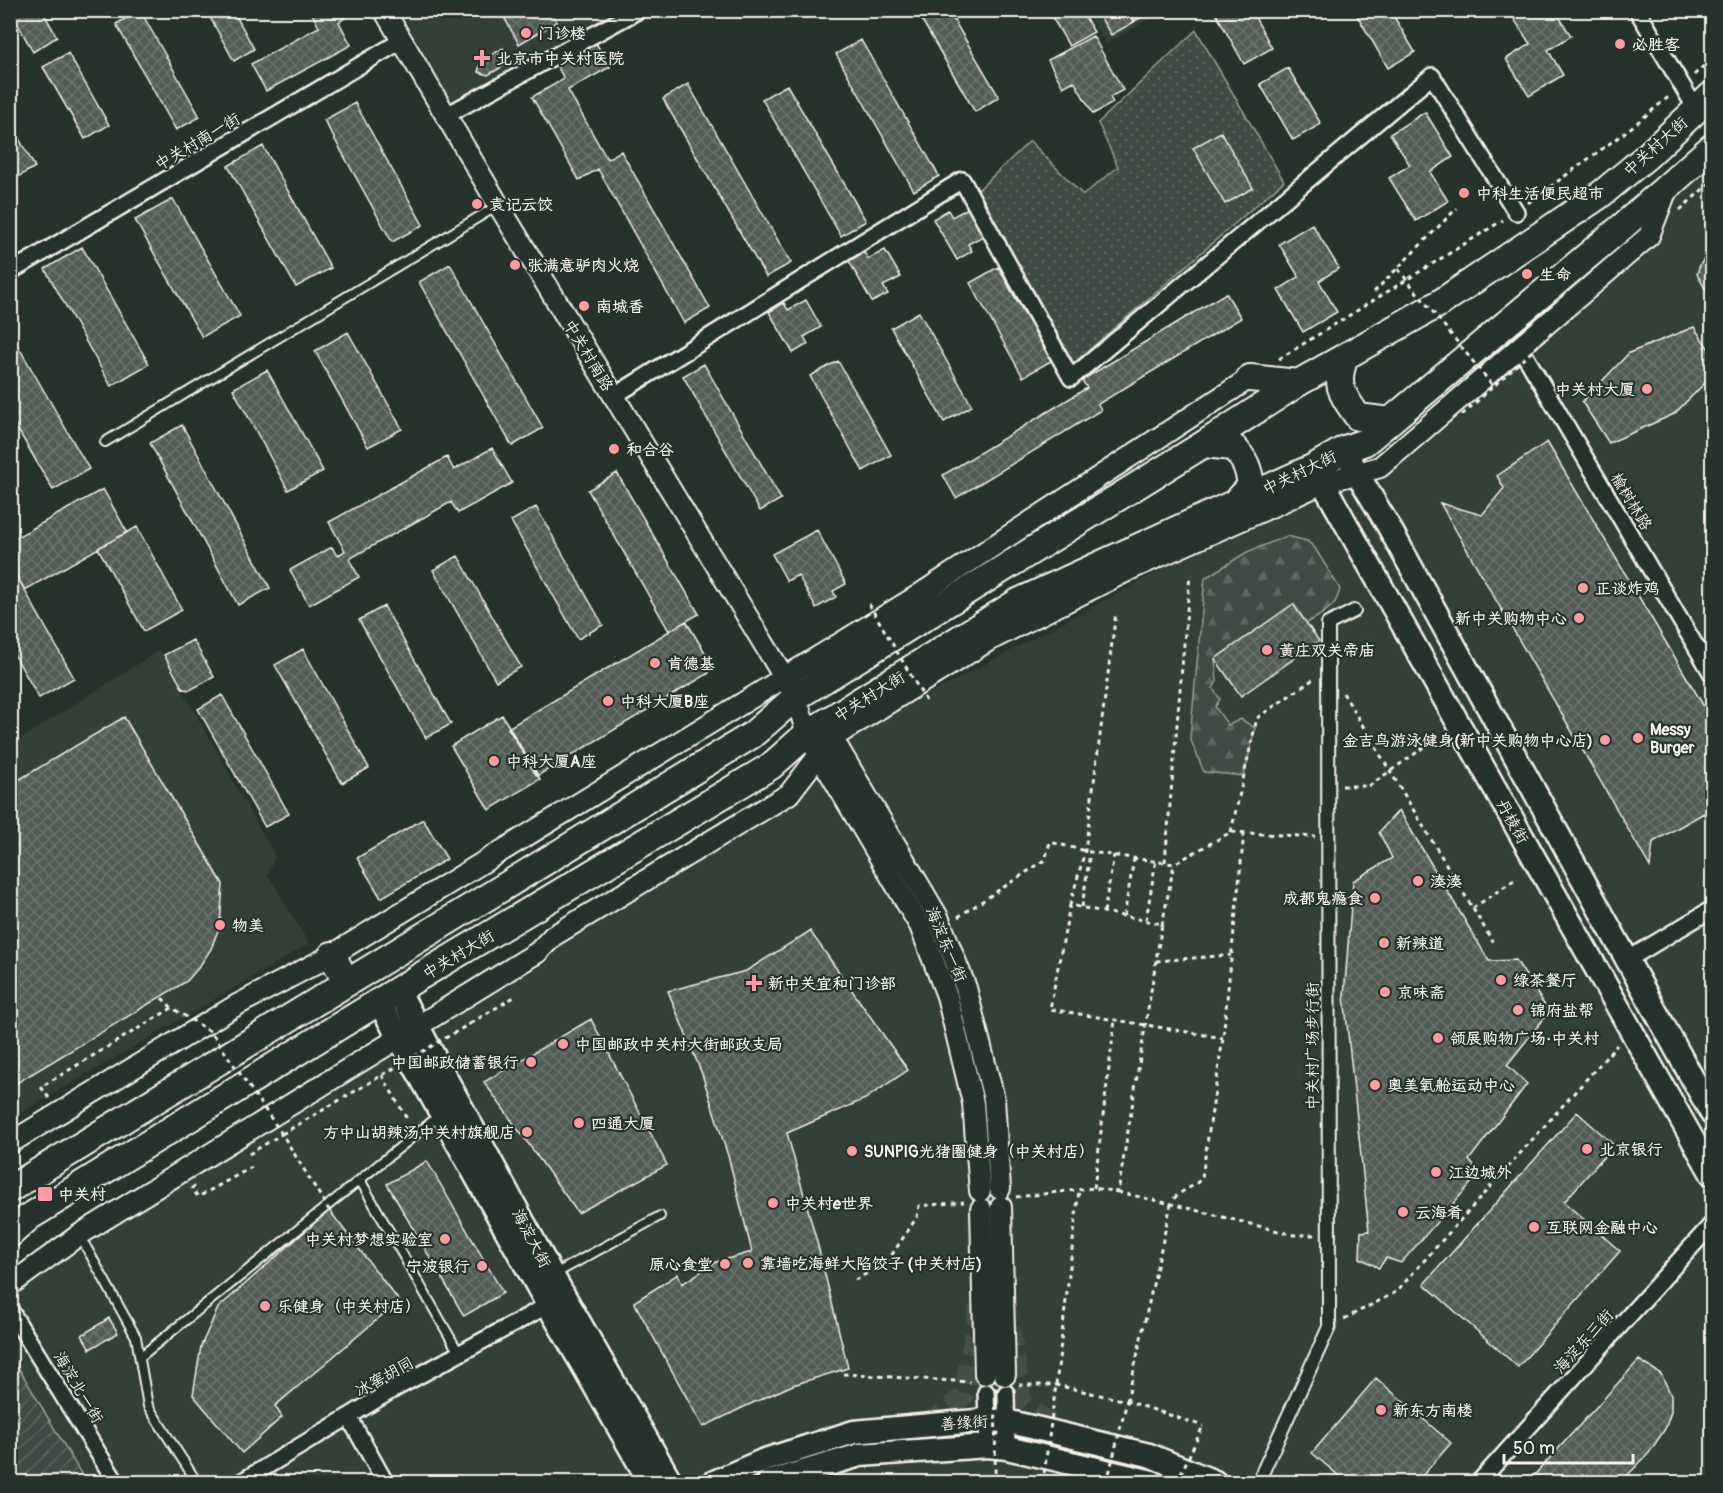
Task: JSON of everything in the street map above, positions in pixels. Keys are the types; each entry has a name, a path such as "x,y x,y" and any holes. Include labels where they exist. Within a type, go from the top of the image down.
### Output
{"main road":[{"name":"中关村大街","path":"10,1189 752,735 789,687 1204,444 1298,383 1440,303 1600,195 1646,157 1704,102"},
{"name":"中关村大街","path":"10,1234 29,1217 388,996 820,738 1018,602 1237,501 1319,475 1346,449 1365,442 1713,147"},
{"path":"1345,357 1340,370 1341,393 1358,417 1390,421"},
{"path":"1250,378 1298,383"},
{"path":"1204,444 1233,447 1243,457 1250,471 1251,486 1237,501"},
{"name":"丹棱街","path":"1346,449 1357,473 1713,1114"},
{"name":"丹棱街","path":"1319,475 1713,1174"},
{"path":"332,955 347,983"},
{"name":"海淀大街","path":"388,996 672,1482"},
{"name":"海淀大街","path":"408,1032 441,1114 650,1482"},
{"name":"善缘街","path":"714,1482 762,1461 854,1432 996,1420 1149,1455 1215,1482"},
{"name":"善缘街","path":"769,1482 860,1455 998,1447 1152,1482"}],"street":[{"name":"中关村南路","path":"384,10 445,116 820,738"},
{"path":"445,116 639,10"},
{"path":"1637,10 1704,102"},
{"name":"中关村南一街","path":"10,272 401,41"},
{"path":"614,396 962,180 1071,378 1432,76 1516,212"},
{"name":"中关村大街","path":"820,738 1023,622 1319,475 1357,473 1380,467 1649,236 1668,186"},
{"name":"榆树林路","path":"1520,347 1713,674"},
{"name":"中关村大街","path":"10,1143 235,1006 332,955 789,687 914,598 1250,378"},
{"name":"中关村广场步行街","path":"1258,1482 1329,1327 1328,624 1354,611"},
{"path":"10,1285 79,1235 538,952 553,936 789,794 820,738"},
{"name":"海淀东一街","path":"820,738 938,917 966,988 994,1099 990,1199 993,1384 998,1447"},
{"name":"海淀东一街","path":"820,738 920,926 947,996 973,1103 990,1199"},
{"path":"1627,960 1713,909"},
{"name":"海淀东三街","path":"1479,1482 1713,1224"},
{"path":"548,1305 552,1275"},
{"name":"冰窖胡同","path":"241,1482 349,1417 548,1305"},
{"name":"海淀北一街","path":"10,1310 116,1482"},
{"path":"349,1417 385,1482"}],"lane":[{"path":"105,442 499,206"},
{"path":"140,1357 441,1114"},
{"path":"360,1180 460,1354"},
{"path":"552,1275 660,1216"},
{"path":"79,1235 136,1337 148,1407 193,1476"}],"path":[{"path":"1374,292 1457,208"},
{"path":"1398,269 1493,386"},
{"path":"1462,415 1554,331"},
{"path":"1164,862 1190,575"},
{"path":"869,604 926,701"},
{"path":"1116,612 1085,851 1070,905 1050,1009 1223,1038"},
{"path":"1231,832 1257,718 1372,640"},
{"path":"1328,668 1493,942"},
{"path":"1328,787 1369,786 1434,741"},
{"path":"942,928 1045,860 1050,842 1090,852 1174,864 1231,832 1328,838"},
{"path":"1107,1482 1171,1204 1174,1197 1196,1185 1202,1177 1223,1038 1244,832"},
{"path":"1082,908 1090,852"},
{"path":"1104,912 1114,855"},
{"path":"1124,916 1134,859"},
{"path":"1146,920 1156,860"},
{"path":"1174,864 1118,1192 1294,1235 1329,1235"},
{"path":"1473,908 1516,878"},
{"path":"1070,905 1146,920 1162,924 1162,927"},
{"path":"1156,961 1231,955"},
{"path":"242,1158 514,997"},
{"path":"162,998 172,1008 211,1032 282,1134 329,1210"},
{"path":"50,1099 41,1087 172,1008"},
{"path":"1094,1188 1115,1020"},
{"path":"1329,1327 1396,1292 1617,1044"},
{"path":"382,1075 407,1119"},
{"path":"202,1182 192,1188 198,1197 252,1167"},
{"path":"1043,1482 1079,1190"},
{"path":"843,1374 993,1384 1056,1385 1127,1401 1203,1426 1177,1482"},
{"path":"993,1384 995,1482"}],"shaded area":[{"name":"北京市中关村医院","path":"400,11 621,11 453,105"},
{"path":"1085,11 1164,11 1105,44"},
{"path":"1712,146 1712,1482 11,1482 10,1285 789,794 836,744 1323,483 1380,467 1649,237 1668,186"},
{"path":"160,650 275,856 268,874 309,944 11,1119 11,745"}],"green space":[{"path":"1196,30 1284,181 1074,363 978,190 1030,141 1083,195 1118,167 1098,123"},
{"path":"1287,536 1307,541 1315,548 1340,589 1338,596 1326,611 1313,620 1215,659 1217,681 1213,689 1220,699 1215,707 1228,725 1241,719 1255,728 1244,776 1204,772 1190,738 1205,578 1247,552"},
{"path":"11,1355 86,1482 11,1482"}],"building":[{"path":"10,10 42,10 57,37 33,52"},
{"path":"140,10 200,117 176,130 116,24"},
{"path":"206,10 233,10 254,49 234,61"},
{"path":"310,10 341,10 345,18 339,22 351,45 266,91 251,64 319,27"},
{"name":"门诊楼","path":"500,10 550,10 557,22 519,44"},
{"path":"916,10 948,10 999,97 975,112"},
{"path":"1048,10 1081,10 1094,32 1069,46"},
{"path":"1096,10 1127,10 1134,22 1111,35"},
{"path":"1129,10 1155,10 1135,21"},
{"path":"1214,10 1251,10 1272,48 1244,64"},
{"path":"1354,10 1390,10 1415,52 1388,68"},
{"path":"1517,10 1555,10 1571,36 1548,50 1563,75 1529,96 1506,59 1530,44 1511,14"},
{"path":"1093,36 1123,90 1110,97 1113,103 1093,114 1074,81 1063,87 1048,60"},
{"path":"593,38 610,67 568,90 607,159 621,151 710,308 684,323 598,169 579,180 532,97 564,79 554,60"},
{"path":"861,40 939,176 914,191 836,54"},
{"path":"503,48 511,62 488,75 478,72 481,61"},
{"path":"68,53 109,125 85,139 43,67"},
{"path":"1288,68 1321,124 1293,140 1260,84"},
{"path":"688,84 791,263 766,277 663,99"},
{"path":"787,85 866,221 841,236 762,99"},
{"path":"355,103 423,225 392,242 324,120"},
{"path":"1425,112 1453,157 1430,172 1448,201 1416,221 1389,178 1410,165 1390,134"},
{"path":"10,123 35,167 11,181 10,180"},
{"path":"1221,132 1253,188 1225,204 1193,148"},
{"path":"263,146 331,268 296,287 228,166"},
{"path":"173,199 240,316 202,337 135,220"},
{"path":"970,207 985,235 968,244 972,251 957,260 933,219 948,210 952,217"},
{"path":"1312,224 1339,268 1319,281 1337,312 1303,332 1278,290 1299,277 1279,244"},
{"path":"82,247 149,364 111,386 45,269"},
{"path":"885,250 901,277 883,286 888,294 872,302 849,261 864,252 868,259"},
{"path":"1712,252 1712,301 1697,274 1706,256"},
{"path":"450,264 543,428 512,446 419,282"},
{"path":"998,267 1051,361 1023,377 970,283"},
{"path":"1226,293 1241,318 1098,404 1101,410 956,498 943,475 1087,388 1082,380"},
{"path":"806,300 821,327 804,337 808,344 793,353 769,312 784,303 788,310"},
{"path":"919,312 972,406 944,422 891,328"},
{"name":"中关村大厦","path":"1694,327 1712,354 1712,376 1674,414 1609,443 1582,402 1629,353"},
{"path":"10,332 89,469 53,490 10,416"},
{"path":"348,332 402,429 368,447 315,351"},
{"path":"838,361 891,455 863,471 810,376"},
{"path":"704,364 781,499 760,511 683,376"},
{"path":"267,370 323,471 288,490 233,389"},
{"path":"182,425 270,588 238,605 150,443"},
{"name":"新中关购物中心","path":"1547,442 1712,720 1712,823 1704,813 1653,842 1650,867 1440,503 1482,515 1504,488 1497,476"},
{"path":"492,448 512,483 458,513 451,502 349,559 359,577 309,605 290,570 332,547 337,556 345,551 329,522 447,457 454,470"},
{"path":"617,473 699,614 669,631 588,490"},
{"path":"103,489 127,532 25,590 10,564 10,541"},
{"path":"536,507 603,625 578,639 511,521"},
{"path":"137,527 182,610 144,631 98,548"},
{"path":"817,530 846,584 833,591 836,597 816,608 798,575 787,581 772,554"},
{"path":"458,556 521,667 496,681 433,570"},
{"path":"10,564 74,678 39,698 10,647"},
{"name":"黄庄双关帝庙","path":"1293,604 1319,641 1241,696 1215,659"},
{"path":"384,606 451,724 426,738 359,620"},
{"name":"中科大厦B座","path":"686,621 710,661 709,673 537,776 508,728"},
{"path":"193,640 214,677 190,690 183,689 164,655"},
{"path":"303,649 369,768 342,783 275,665"},
{"path":"222,695 289,814 265,827 198,709"},
{"name":"中科大厦A座","path":"502,715 540,779 489,810 451,746"},
{"path":"124,717 223,884 220,925 211,949 187,981 10,1087 10,785"},
{"name":"领展购物广场·中关村","path":"1399,810 1489,961 1516,960 1549,1012 1507,1065 1527,1084 1469,1160 1480,1173 1401,1263 1386,1258 1379,1268 1360,1258 1361,1232 1369,1231 1344,996 1353,881 1392,858 1379,832"},
{"path":"423,819 447,859 381,898 357,858"},
{"name":"中关村e世界","path":"810,931 908,1070 865,1099 787,1133 848,1368 793,1385 703,1427 634,1302 678,1274 682,1284 716,1262 752,1252 729,1159 702,1074 668,991 746,971"},
{"name":"四通大厦","path":"591,1019 667,1165 578,1213 484,1082"},
{"name":"互联网金融中心","path":"1577,1112 1614,1145 1564,1202 1620,1251 1518,1367 1424,1284"},
{"name":"中关村梦想实验室","path":"427,1161 503,1293 464,1316 387,1184"},
{"path":"329,1210 399,1301 275,1406 282,1417 242,1453 193,1395 201,1346 218,1308"},
{"path":"109,1318 118,1333 90,1349 82,1335"},
{"path":"1639,1360 1661,1374 1671,1395 1671,1412 1665,1429 1649,1453 1621,1482 1528,1482"},
{"name":"新东方南楼","path":"1376,1378 1451,1443 1417,1482 1346,1482 1312,1453"}],"tunnel":[{"path":"902,1443 963,1397 979,1306"},
{"path":"1010,1328 1022,1402 1063,1434"},
{"path":"990,1439 1026,1437 1178,1482"},
{"path":"742,1482 787,1467"}],"place":[{"name":"门诊楼","path":"526,33"},
{"name":"必胜客","path":"1620,44"},
{"name":"北京市中关村医院","path":"482,58"},
{"name":"中科生活便民超市","path":"1464,193"},
{"name":"袁记云饺","path":"477,204"},
{"name":"张满意驴肉火烧","path":"515,265"},
{"name":"生命","path":"1527,274"},
{"name":"南城香","path":"584,306"},
{"name":"中关村大厦","path":"1647,389"},
{"name":"和合谷","path":"614,449"},
{"name":"正谈炸鸡","path":"1583,588"},
{"name":"新中关购物中心","path":"1579,618"},
{"name":"黄庄双关帝庙","path":"1267,650"},
{"name":"肯德基","path":"655,663"},
{"name":"中科大厦B座","path":"608,701"},
{"name":"Messy Burger","path":"1638,738"},
{"name":"金吉鸟游泳健身(新中关购物中心店)","path":"1605,740"},
{"name":"中科大厦A座","path":"494,761"},
{"name":"湊湊","path":"1418,881"},
{"name":"成都鬼瘾食","path":"1375,898"},
{"name":"物美","path":"220,925"},
{"name":"新辣道","path":"1384,943"},
{"name":"绿茶餐厅","path":"1501,980"},
{"name":"新中关宜和门诊部","path":"754,983"},
{"name":"京味斋","path":"1385,992"},
{"name":"锦府盐帮","path":"1518,1010"},
{"name":"领展购物广场·中关村","path":"1438,1038"},
{"name":"中国邮政中关村大街邮政支局","path":"563,1044"},
{"name":"中国邮政储蓄银行","path":"531,1062"},
{"name":"奥美氧舱运动中心","path":"1375,1085"},
{"name":"四通大厦","path":"579,1123"},
{"name":"方中山胡辣汤中关村旗舰店","path":"527,1132"},
{"name":"北京银行","path":"1587,1149"},
{"name":"SUNPIG光猪圈健身（中关村店）","path":"852,1151"},
{"name":"江边城外","path":"1436,1172"},
{"name":"中关村","path":"45,1194"},
{"name":"中关村e世界","path":"773,1203"},
{"name":"云海肴","path":"1403,1212"},
{"name":"互联网金融中心","path":"1534,1227"},
{"name":"中关村梦想实验室","path":"445,1239"},
{"name":"靠墙吃海鲜大陷饺子 (中关村店)","path":"748,1263"},
{"name":"原心食堂","path":"725,1264"},
{"name":"宁波银行","path":"482,1266"},
{"name":"乐健身（中关村店）","path":"265,1306"},
{"name":"新东方南楼","path":"1381,1410"}]}
